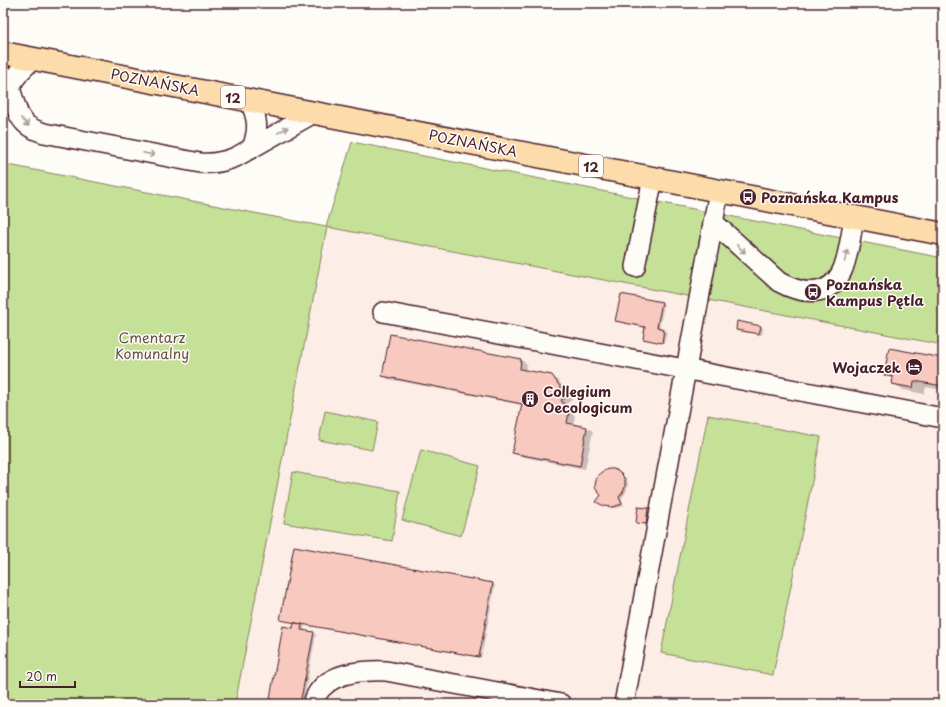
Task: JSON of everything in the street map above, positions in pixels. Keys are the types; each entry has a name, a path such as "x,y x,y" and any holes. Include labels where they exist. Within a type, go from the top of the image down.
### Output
{"main road":[{"name":"POZNAŃSKA","path":"3,53 943,234"}],"lane":[{"path":"34,59 23,67 15,76 6,81 17,110 26,125 44,133 212,164 224,162 236,157 314,113"},
{"path":"249,100 257,124 257,136 252,148"},
{"path":"635,267 653,178"},
{"path":"624,704 719,191"},
{"path":"713,222 779,282 790,288 813,292 822,291 830,287 837,280 842,271 854,217"},
{"path":"382,312 943,418"},
{"path":"312,704 318,692 332,680 359,671 372,670 386,671 561,704"}],"shaded area":[{"path":"326,227 943,345 943,704 235,704"}],"green space":[{"name":"Cmentarz Komunalny","path":"352,142 943,258 943,345 327,227 235,704 3,704 3,164 326,227"},
{"path":"325,411 378,422 372,450 319,440"},
{"path":"708,415 821,437 773,675 661,653"},
{"path":"421,450 480,466 461,536 402,520"},
{"path":"293,472 400,491 392,541 284,523"}],"building":[{"path":"621,294 662,302 657,327 664,329 662,343 643,339 645,327 615,321"},
{"path":"737,321 761,326 759,334 736,330"},
{"name":"Collegium Oecologicum","path":"390,334 521,359 520,369 552,375 567,397 561,400 569,412 567,423 587,427 580,466 512,453 522,404 382,376"},
{"name":"Wojaczek","path":"889,348 943,358 943,386 914,381 913,388 892,384 893,377 884,375"},
{"path":"608,469 614,469 619,472 625,481 625,487 619,497 622,504 613,507 604,506 596,502 601,495 595,486 596,480 598,475"},
{"path":"638,507 648,508 646,524 636,523"},
{"path":"294,546 493,583 479,657 280,620"},
{"path":"294,623 302,624 301,630 314,632 300,704 269,704 283,626 293,628"}],"place":[{"name":"Poznańska Kampus","path":"748,197"},
{"name":"Poznańska Kampus Pętla","path":"813,292"},
{"name":"Wojaczek","path":"914,367"},
{"name":"Collegium Oecologicum","path":"530,399"}]}
